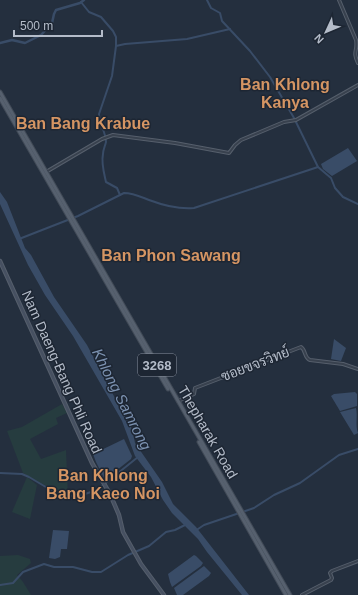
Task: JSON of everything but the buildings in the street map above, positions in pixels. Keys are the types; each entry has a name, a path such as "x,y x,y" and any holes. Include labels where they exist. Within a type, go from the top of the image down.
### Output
{"main road":[{"name":"Thepharak Road","path":"0,92 240,511"},
{"name":"Thepharak Road","path":"0,98 72,218"},
{"name":"Nam Daeng-Bang Phli Road","path":"0,261 92,463 119,515 123,532 135,554 164,595"},
{"name":"Thepharak Road","path":"159,372 290,595"},
{"name":"Thepharak Road","path":"274,570 286,595"}],"street":[{"path":"339,0 356,40 357,44 354,55 358,63"},
{"path":"46,172 111,135 174,143 229,153 241,140 284,122 295,120 358,85"},
{"name":"ซอยขจรวิทย์","path":"177,401 194,394 195,388 301,347 306,357 310,360 343,364 358,369"},
{"path":"302,595 331,580 332,578 330,573 332,571 358,561"}],"green space":[{"path":"62,404 67,413 56,418 58,424 30,439 41,459 66,450 68,496 62,495 23,473 7,431 22,427"},
{"path":"27,477 37,485 30,519 12,512"},
{"path":"18,555 30,559 31,563 17,575 31,595 0,595 0,556"}],"water":[{"path":"348,148 357,161 332,176 323,169 321,164"},
{"path":"0,192 7,202 25,248 31,255 54,297 87,345 117,404 129,422 135,443 162,482 173,504 196,527 249,595 242,595 198,539 172,513 163,500 151,477 135,456 122,421 73,336 45,295 28,265 0,204"},
{"path":"334,339 346,348 341,361 331,359"},
{"path":"355,392 357,394 357,406 340,411 331,396 334,394"},
{"path":"356,408 358,433 354,435 340,412"},
{"path":"124,439 132,456 131,459 104,478 93,454"},
{"path":"53,530 69,531 67,549 61,549 60,557 55,559 49,558"},
{"path":"194,555 203,563 201,566 172,587 168,574"},
{"path":"204,566 211,573 209,576 183,595 177,595 174,588"}],"waterway":[{"path":"0,43 12,40 25,43 41,35 52,23 56,10 80,3 84,0"},
{"path":"207,0 211,8 220,13 222,21 250,51 270,77 294,118 318,167 331,178 335,188 343,197 358,204"},
{"path":"81,2 89,12 101,17 113,31 116,37 116,46"},
{"path":"120,195 117,188 106,182 102,161 106,138 99,114 112,76 116,46 187,39 230,29"},
{"path":"19,239 78,216 124,193 135,195 167,206 194,208 318,167"},
{"path":"195,531 204,525 254,508 274,495 300,483 339,455 358,449"},
{"name":"Khlong Samrong","path":"0,473 22,474 61,496 79,496 97,490 138,457"},
{"path":"0,585 13,583 23,572 44,564 54,567 73,567 92,572 101,572 128,555 149,546 166,532 175,530 185,525"}],"district":[{"name":"Ban Khlong Kanya","path":"285,93"},
{"name":"Ban Bang Krabue","path":"83,123"},
{"name":"Ban Phon Sawang","path":"171,255"},
{"name":"Ban Khlong Bang Kaeo Noi","path":"103,484"}]}
